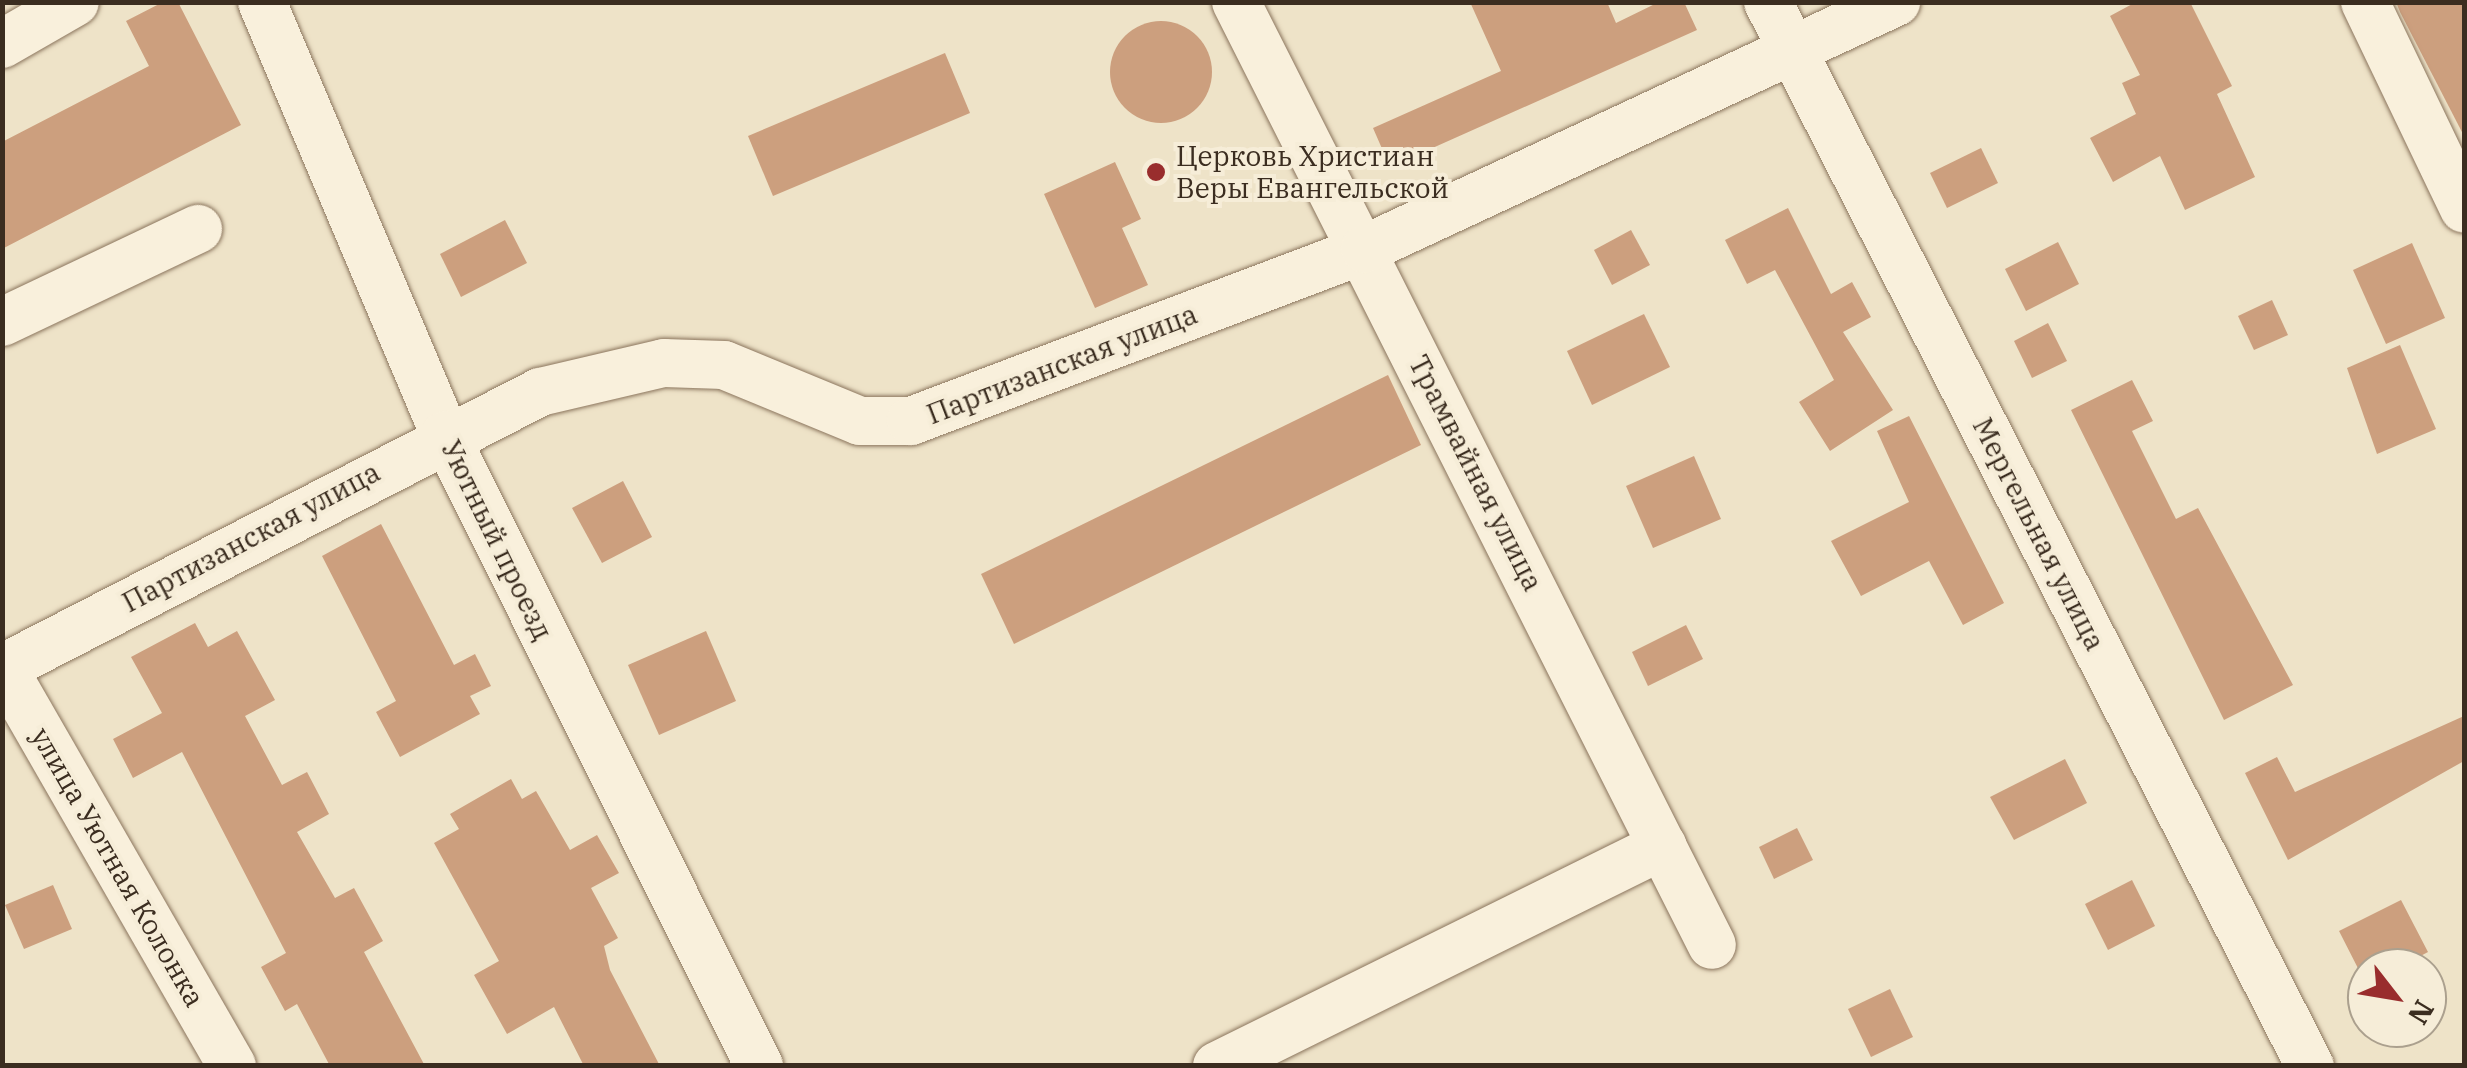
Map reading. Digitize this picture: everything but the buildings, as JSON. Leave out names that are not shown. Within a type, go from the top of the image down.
[{"type":"street","points":[[2,44],[76,2]]},
{"type":"street","name":"Уютный проезд","points":[[262,2],[445,435],[759,1066]]},
{"type":"street","name":"Трамвайная улица","points":[[1236,2],[1365,249],[1712,945]]},
{"type":"street","name":"Мергельная улица","points":[[1768,2],[2310,1066]]},
{"type":"street","name":"Партизанская улица","points":[[4,668],[445,435],[540,392],[664,363],[724,365],[860,421],[911,422],[1365,249],[1796,56],[1896,2]]},
{"type":"street","points":[[2365,2],[2464,208]]},
{"type":"street","points":[[2,322],[198,228]]},
{"type":"street","name":"улица Уютная Колонка","points":[[4,668],[232,1066]]},
{"type":"street","points":[[1217,1066],[1662,846]]},
{"type":"place","name":"Церковь Христиан Веры Евангельской","points":[[1156,172]]}]
